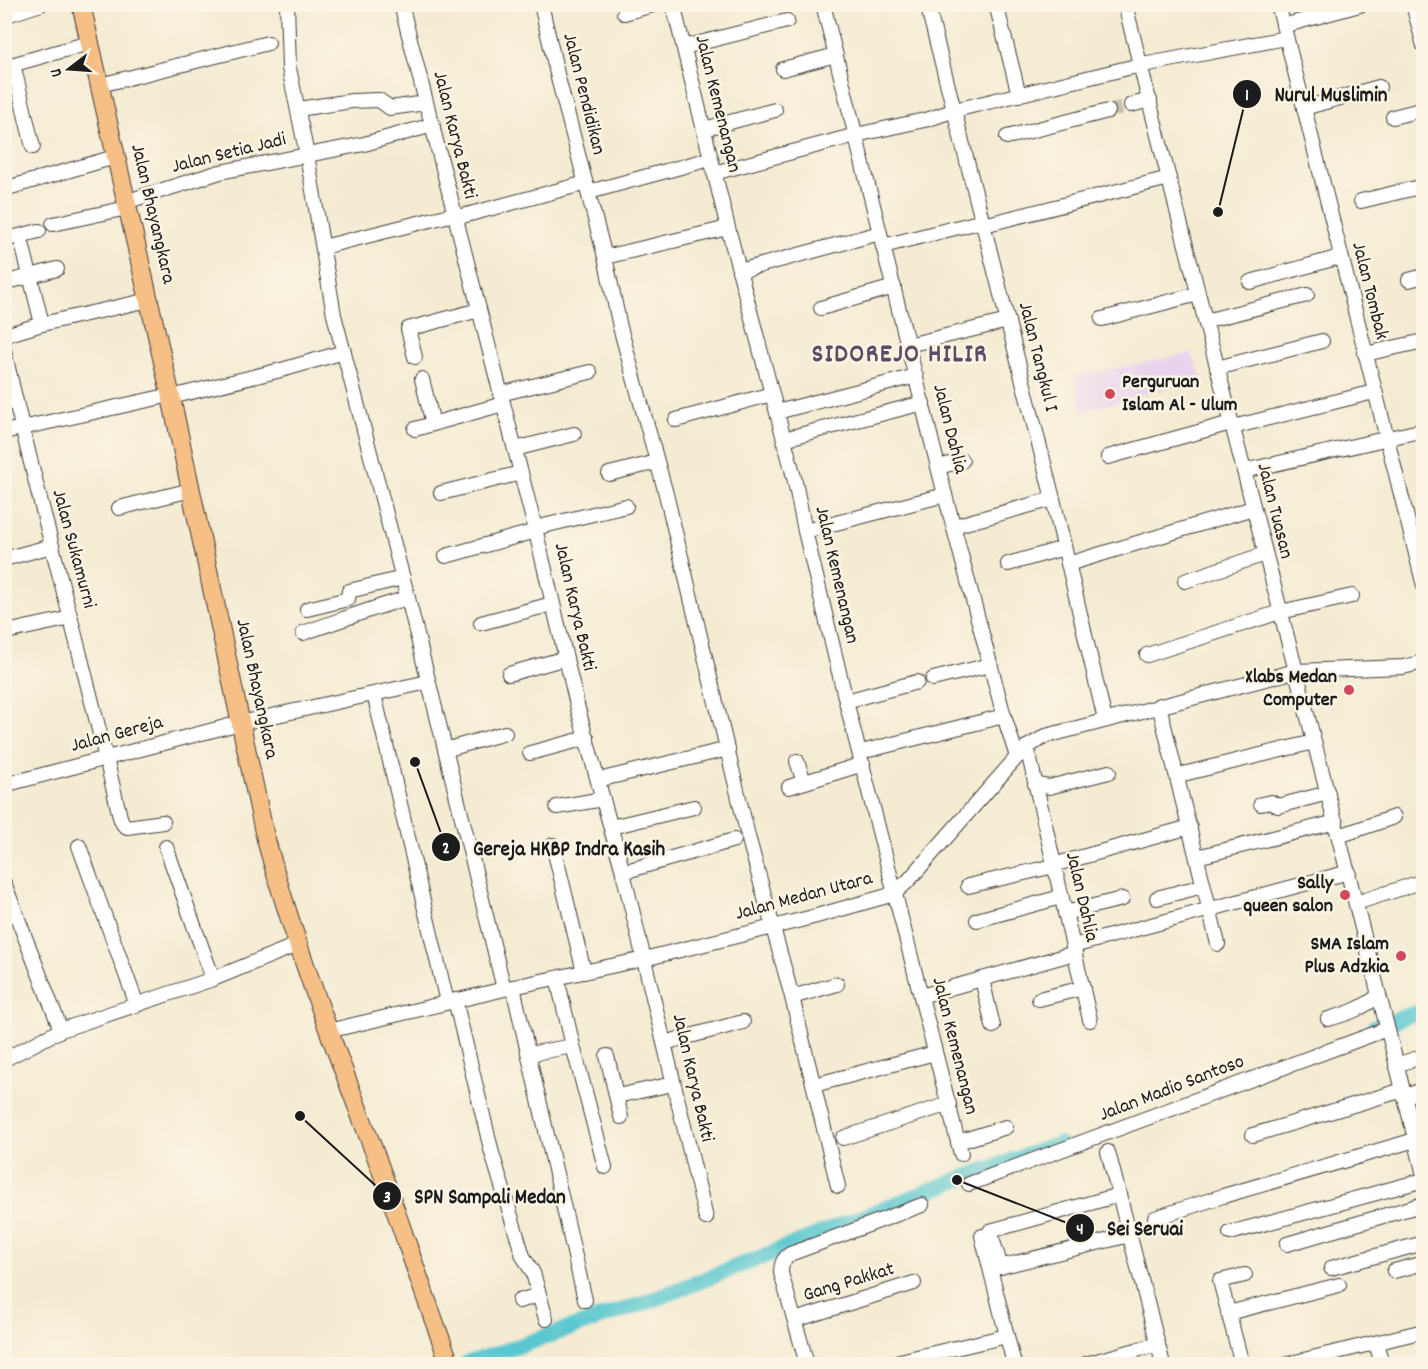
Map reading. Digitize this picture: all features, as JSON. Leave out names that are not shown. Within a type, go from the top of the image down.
[{"type":"main road","name":"Jalan Bhayangkara","points":[[81,4],[171,396],[264,832],[328,1031],[377,1160],[446,1356]]},
{"type":"street","points":[[4,16],[42,4]]},
{"type":"street","points":[[286,4],[289,68],[307,156],[334,315],[403,578],[445,750],[529,1054],[585,1300]]},
{"type":"street","name":"Jalan Karya Bakti","points":[[401,4],[536,530],[552,604],[623,872],[706,1218]]},
{"type":"street","name":"Jalan Pendidikan","points":[[541,4],[587,187]]},
{"type":"street","points":[[624,13],[657,4]]},
{"type":"street","name":"Jalan Kemenangan","points":[[673,4],[728,228],[784,439],[846,701],[960,1148],[1006,1127]]},
{"type":"street","name":"Jalan Dahlia","points":[[823,4],[945,495],[1004,716],[1035,784],[1090,1020]]},
{"type":"street","name":"Jalan Tangkul I","points":[[927,4],[1053,499],[1105,720]]},
{"type":"street","points":[[996,4],[1019,95]]},
{"type":"street","name":"Jalan Tuasan","points":[[1125,4],[1253,508],[1349,872],[1403,1093],[1417,1134],[1424,1177]]},
{"type":"street","name":"Jalan Tombak","points":[[1278,4],[1424,586]]},
{"type":"street","points":[[714,173],[856,135],[929,119],[955,110],[1285,32],[1363,4]]},
{"type":"street","points":[[1413,4],[1424,46]]},
{"type":"street","points":[[684,47],[787,21]]},
{"type":"street","points":[[33,147],[9,66],[89,43]]},
{"type":"street","points":[[100,85],[268,43]]},
{"type":"street","points":[[783,69],[836,55]]},
{"type":"street","points":[[1305,108],[1379,87]]},
{"type":"street","points":[[298,109],[352,101],[380,100],[390,108],[426,103]]},
{"type":"street","points":[[1131,105],[1150,100]]},
{"type":"street","points":[[1393,117],[1424,109]]},
{"type":"street","points":[[704,129],[775,110]]},
{"type":"street","points":[[1007,137],[1108,111]]},
{"type":"street","name":"Jalan Setia Jadi","points":[[53,224],[126,205],[220,172],[364,144],[433,125]]},
{"type":"street","points":[[4,189],[115,157]]},
{"type":"street","points":[[322,247],[711,159]]},
{"type":"street","points":[[739,271],[882,239],[983,223],[1169,178]]},
{"type":"street","points":[[1361,201],[1424,186]]},
{"type":"street","points":[[587,187],[620,327],[657,462],[748,836],[774,926],[838,1186]]},
{"type":"street","points":[[605,256],[728,228]]},
{"type":"street","points":[[10,238],[39,231]]},
{"type":"street","points":[[10,238],[21,239],[42,324]]},
{"type":"street","points":[[1250,282],[1340,257]]},
{"type":"street","points":[[4,283],[57,269]]},
{"type":"street","points":[[1409,280],[1424,276]]},
{"type":"street","points":[[821,308],[894,287]]},
{"type":"street","points":[[1102,319],[1198,294]]},
{"type":"street","points":[[1205,321],[1307,295]]},
{"type":"street","points":[[9,334],[42,324],[149,300]]},
{"type":"street","points":[[415,357],[408,329],[479,310]]},
{"type":"street","points":[[908,345],[1008,321]]},
{"type":"street","points":[[1218,368],[1322,341]]},
{"type":"street","points":[[1365,354],[1424,341]]},
{"type":"street","points":[[4,432],[22,426],[171,396],[285,369],[344,352]]},
{"type":"street","name":"Jalan Sukamurni","points":[[5,353],[123,824],[131,827],[163,822]]},
{"type":"street","points":[[415,429],[590,372]]},
{"type":"street","points":[[777,412],[916,376]]},
{"type":"street","points":[[422,380],[434,424]]},
{"type":"street","points":[[1108,458],[1232,425],[1374,392]]},
{"type":"street","points":[[676,420],[772,394]]},
{"type":"street","points":[[784,439],[923,403]]},
{"type":"street","points":[[1244,471],[1424,430]]},
{"type":"street","points":[[515,449],[574,434]]},
{"type":"street","points":[[938,467],[962,461]]},
{"type":"street","points":[[609,474],[657,462]]},
{"type":"street","points":[[441,493],[521,473]]},
{"type":"street","points":[[119,508],[190,489]]},
{"type":"street","points":[[805,531],[945,495]]},
{"type":"street","points":[[954,526],[1053,499]]},
{"type":"street","points":[[446,556],[626,506]]},
{"type":"street","points":[[1068,564],[1253,508]]},
{"type":"street","points":[[1409,525],[1424,522]]},
{"type":"street","points":[[4,559],[52,546]]},
{"type":"street","points":[[1008,564],[1065,548]]},
{"type":"street","points":[[1185,580],[1265,554]]},
{"type":"street","points":[[307,609],[348,599],[349,591],[403,578]]},
{"type":"street","points":[[1147,655],[1280,612],[1352,596]]},
{"type":"street","points":[[303,633],[355,616],[363,610],[408,598]]},
{"type":"street","points":[[481,624],[552,604]]},
{"type":"street","points":[[11,631],[71,618]]},
{"type":"street","points":[[509,674],[566,658]]},
{"type":"street","name":"Jalan Medan Utara","points":[[328,1031],[451,1001],[644,959],[854,906],[894,892],[908,881],[1022,752],[1046,736],[1296,671],[1403,667],[1424,662]]},
{"type":"street","points":[[933,679],[990,666]]},
{"type":"street","name":"Jalan Gereja","points":[[4,785],[240,723],[428,682]]},
{"type":"street","points":[[846,701],[917,682]]},
{"type":"street","points":[[374,694],[451,1001],[492,1153],[523,1256],[533,1273],[546,1319]]},
{"type":"street","points":[[1159,705],[1179,771],[1218,945]]},
{"type":"street","points":[[789,788],[862,758],[1004,716]]},
{"type":"street","points":[[445,750],[506,733]]},
{"type":"street","points":[[530,753],[587,738]]},
{"type":"street","points":[[1179,771],[1314,742]]},
{"type":"street","points":[[598,780],[728,749]]},
{"type":"street","points":[[1179,771],[1237,753]]},
{"type":"street","points":[[797,761],[804,782]]},
{"type":"street","points":[[1035,784],[1049,787],[1109,772]]},
{"type":"street","points":[[1262,804],[1270,802],[1277,806],[1328,793]]},
{"type":"street","points":[[557,807],[603,799]]},
{"type":"street","points":[[611,827],[693,807]]},
{"type":"street","points":[[1197,857],[1394,817]]},
{"type":"street","points":[[968,886],[1053,866],[1190,827]]},
{"type":"street","points":[[623,872],[734,840]]},
{"type":"street","points":[[553,844],[584,972]]},
{"type":"street","points":[[79,846],[137,1005]]},
{"type":"street","points":[[166,847],[213,979]]},
{"type":"street","points":[[921,996],[1209,910],[1349,872]]},
{"type":"street","points":[[1356,903],[1424,881]]},
{"type":"street","points":[[4,883],[61,1030]]},
{"type":"street","points":[[1157,898],[1203,886]]},
{"type":"street","points":[[977,920],[1061,897]]},
{"type":"street","points":[[1065,913],[1122,900]]},
{"type":"street","points":[[5,1056],[61,1030],[213,979],[299,945]]},
{"type":"street","points":[[557,978],[605,1167]]},
{"type":"street","points":[[982,979],[993,1026]]},
{"type":"street","points":[[792,997],[837,984]]},
{"type":"street","points":[[1039,999],[1083,988]]},
{"type":"street","points":[[1328,1019],[1349,1014],[1368,1004],[1380,1001]]},
{"type":"street","points":[[664,1043],[743,1022]]},
{"type":"street","name":"Jalan Madio Santoso","points":[[969,1184],[1387,1028]]},
{"type":"street","points":[[529,1054],[573,1046]]},
{"type":"street","points":[[814,1085],[935,1053]]},
{"type":"street","points":[[607,1056],[621,1117]]},
{"type":"street","points":[[1396,1065],[1424,1056]]},
{"type":"street","points":[[617,1096],[673,1084]]},
{"type":"street","points":[[1253,1136],[1424,1089]]},
{"type":"street","points":[[844,1133],[948,1100]]},
{"type":"street","points":[[1155,1218],[1417,1134]]},
{"type":"street","points":[[1108,1152],[1163,1365]]},
{"type":"street","points":[[1230,1233],[1424,1177]]},
{"type":"street","points":[[1014,1365],[1006,1336],[990,1231],[1119,1195]]},
{"type":"street","points":[[1287,1244],[1424,1204]]},
{"type":"street","points":[[807,1365],[781,1273],[784,1258],[922,1205]]},
{"type":"street","points":[[981,1233],[996,1268]]},
{"type":"street","points":[[996,1268],[1130,1235]]},
{"type":"street","points":[[1330,1268],[1424,1243]]},
{"type":"street","points":[[1394,1271],[1424,1263]]},
{"type":"street","points":[[1242,1365],[1220,1281],[1245,1275]]},
{"type":"street","name":"Gang Pakkat","points":[[795,1320],[914,1282]]},
{"type":"street","points":[[1228,1313],[1339,1285]]},
{"type":"street","points":[[519,1301],[539,1295]]},
{"type":"street","points":[[1287,1365],[1424,1331]]},
{"type":"street","points":[[887,1365],[1006,1336]]},
{"type":"street","points":[[1376,1343],[1382,1365]]},
{"type":"street","points":[[1086,1365],[1158,1344]]},
{"type":"shaded area","name":"Perguruan Islam Al - Ulum","points":[[1191,353],[1202,377],[1082,412],[1074,377]]},
{"type":"waterway","points":[[1374,1028],[1424,1010]]},
{"type":"waterway","points":[[466,1364],[647,1302],[957,1180],[1059,1144]]},
{"type":"tunnel","points":[[1108,111],[1131,105]]},
{"type":"place","name":"Nurul Muslimin","points":[[1218,212]]},
{"type":"place","name":"Perguruan Islam Al - Ulum","points":[[1110,394]]},
{"type":"place","name":"Xlabs Medan Computer","points":[[1349,690]]},
{"type":"place","name":"Gereja HKBP Indra Kasih","points":[[415,762]]},
{"type":"place","name":"Sally queen salon","points":[[1345,895]]},
{"type":"place","name":"SMA Islam Plus Adzkia","points":[[1401,956]]},
{"type":"place","name":"SPN Sampali Medan","points":[[300,1116]]},
{"type":"place","name":"Sei Seruai","points":[[957,1180]]},
{"type":"district","name":"SIDOREJO HILIR","points":[[900,355]]}]
